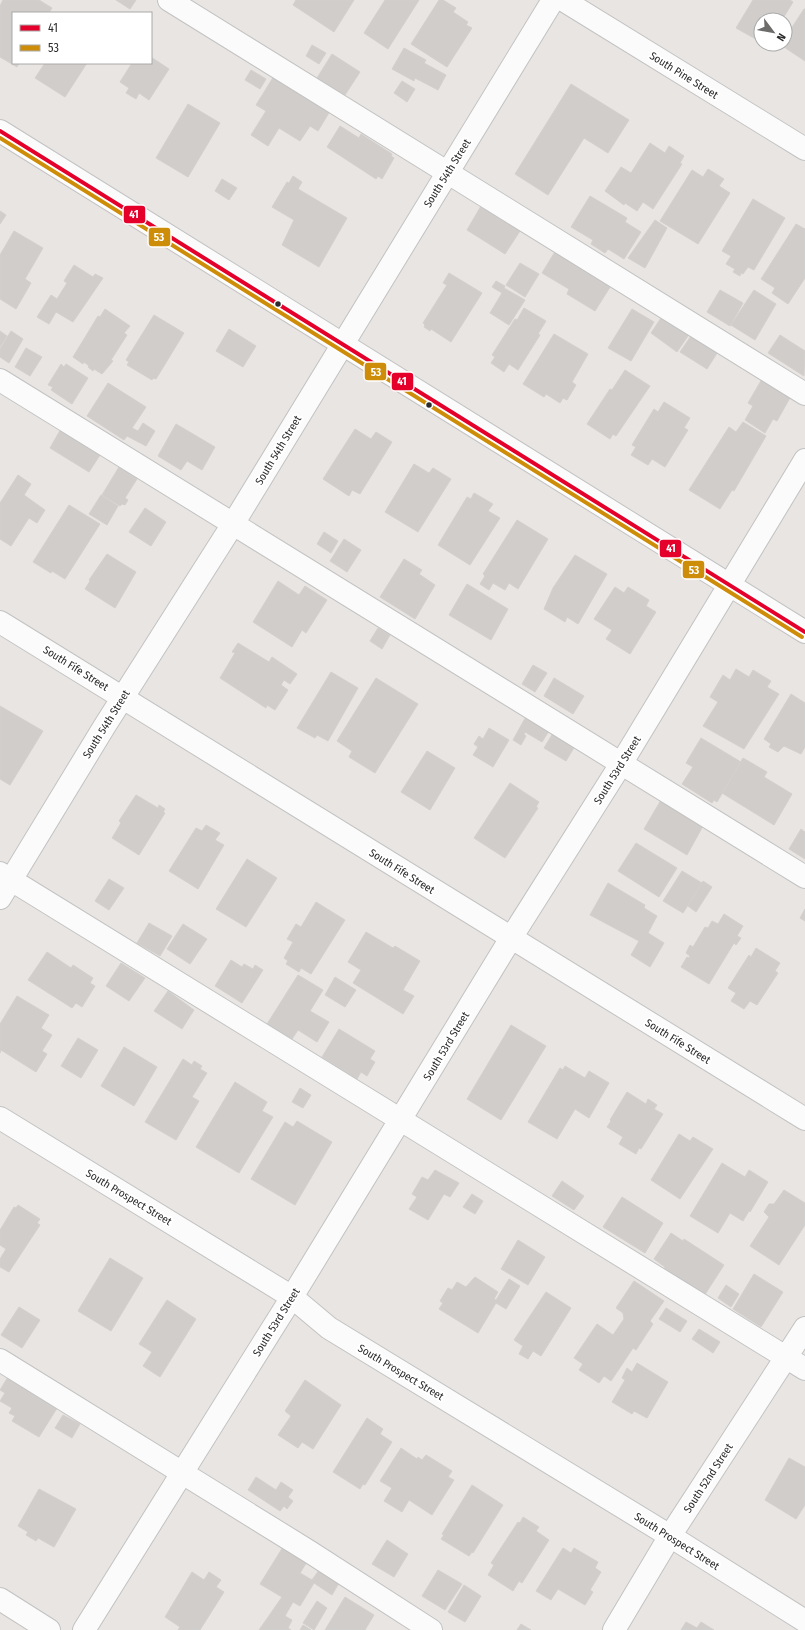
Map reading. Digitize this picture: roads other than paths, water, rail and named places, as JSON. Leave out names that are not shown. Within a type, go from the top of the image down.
[{"type":"street","points":[[169,0],[805,394]]},
{"type":"street","name":"South 54th Street","points":[[4,884],[233,524],[553,0]]},
{"type":"street","name":"South Pine Street","points":[[564,0],[805,149]]},
{"type":"street","points":[[0,132],[805,632]]},
{"type":"street","points":[[0,380],[805,877]]},
{"type":"street","name":"South 53rd Street","points":[[84,1630],[292,1297],[511,938],[621,764],[805,460]]},
{"type":"street","name":"South Fife Street","points":[[0,622],[805,1120]]},
{"type":"street","points":[[4,884],[400,1121],[805,1369]]},
{"type":"street","name":"South Prospect Street","points":[[0,1118],[292,1297],[328,1328],[670,1536],[805,1621]]},
{"type":"street","name":"South 52nd Street","points":[[614,1630],[670,1536],[805,1328]]},
{"type":"street","points":[[0,1360],[182,1472],[432,1630]]},
{"type":"street","points":[[0,1599],[49,1630]]}]
